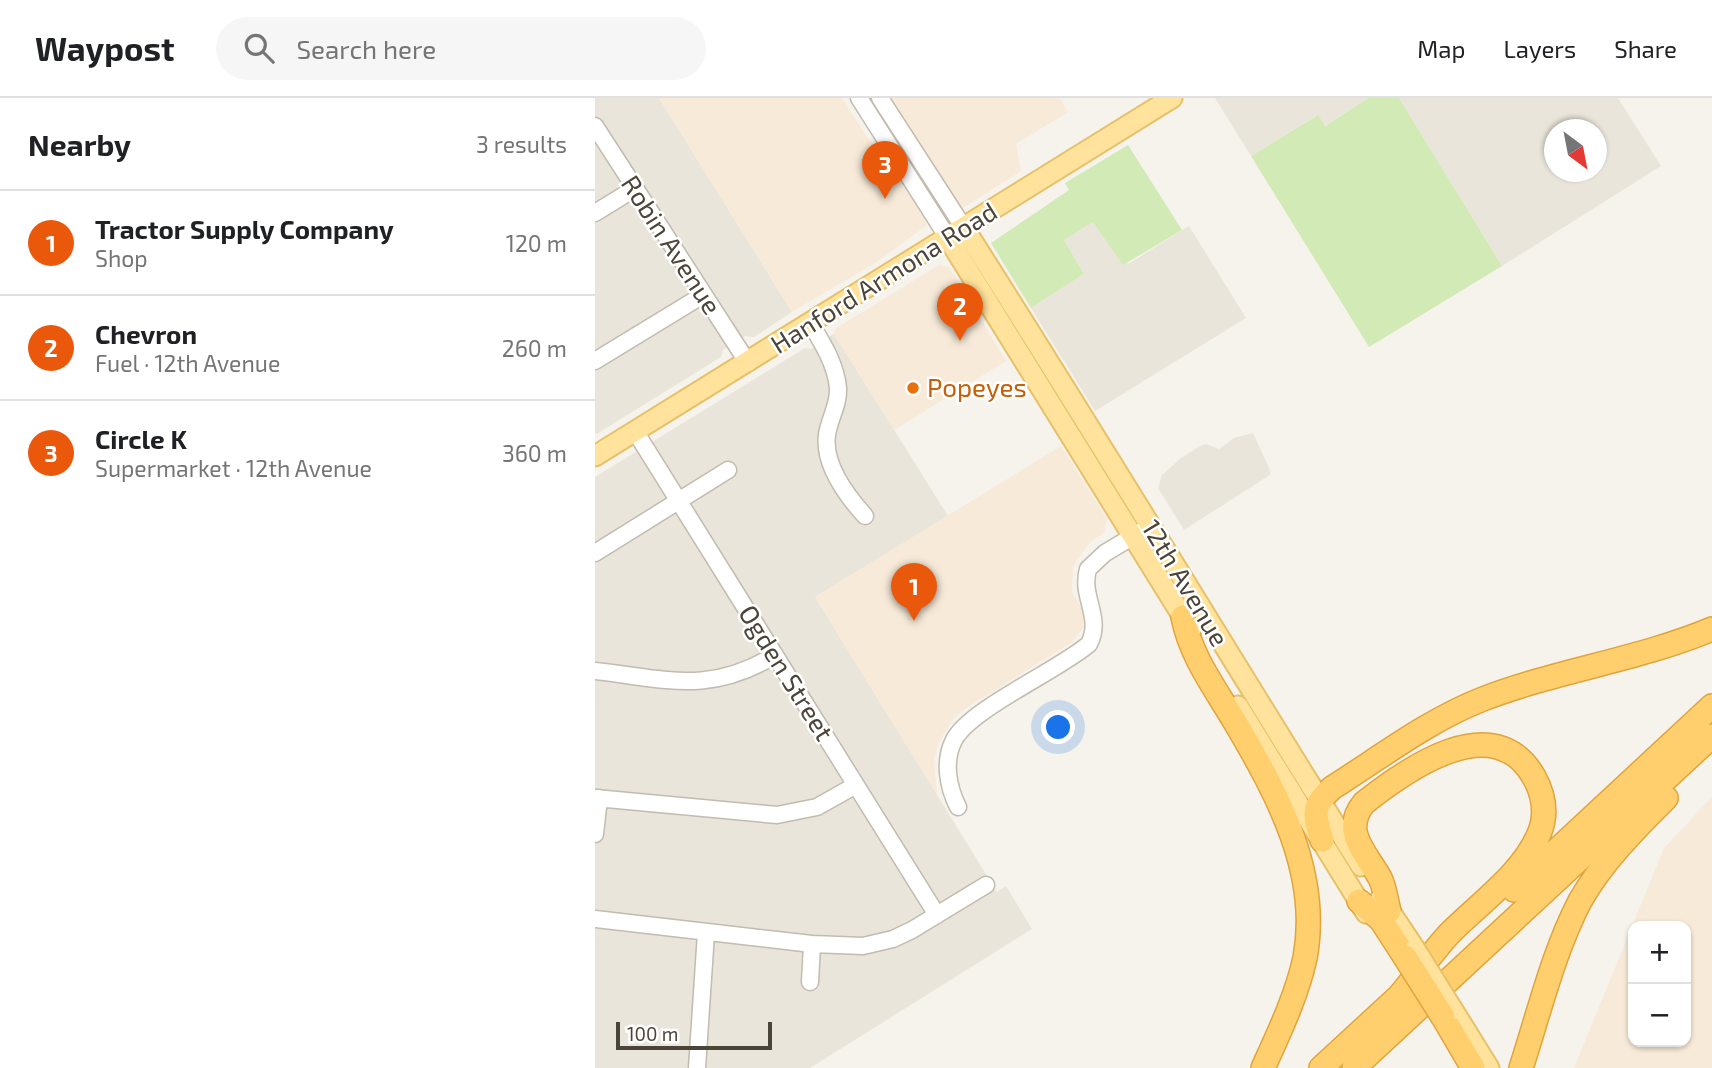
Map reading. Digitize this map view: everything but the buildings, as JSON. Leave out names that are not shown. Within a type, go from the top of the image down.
[{"type":"highway","points":[[1183,617],[1189,644],[1258,763],[1301,856],[1306,877],[1309,917],[1304,959],[1263,1068]]},
{"type":"highway","points":[[1322,840],[1315,808],[1319,800],[1332,788],[1442,719],[1483,699],[1651,652],[1712,629]]},
{"type":"highway","points":[[1321,1068],[1712,706]]},
{"type":"highway","points":[[1354,1068],[1712,736]]},
{"type":"highway","points":[[1389,911],[1382,881],[1356,839],[1353,828],[1357,811],[1375,794],[1456,747],[1491,745],[1519,760],[1532,775],[1543,801],[1543,823],[1535,843],[1508,876],[1448,935],[1400,995]]},
{"type":"highway","points":[[1521,1068],[1559,948],[1582,899],[1624,841],[1712,751]]},
{"type":"highway","points":[[1359,901],[1381,920],[1444,1017],[1473,1068]]},
{"type":"main road","name":"Hanford Armona Road","points":[[595,456],[1172,98]]},
{"type":"main road","name":"12th Avenue","points":[[956,233],[1080,409],[1389,911],[1406,957]]},
{"type":"main road","name":"12th Avenue","points":[[956,233],[1132,536],[1359,901]]},
{"type":"main road","points":[[1444,1017],[1463,1068]]},
{"type":"main road","points":[[1444,1017],[1489,1068]]},
{"type":"street","name":"12th Avenue","points":[[859,98],[956,233]]},
{"type":"street","name":"12th Avenue","points":[[880,98],[956,233]]},
{"type":"street","name":"Robin Avenue","points":[[595,126],[748,363]]},
{"type":"street","points":[[595,213],[634,189]]},
{"type":"street","points":[[595,361],[703,295]]},
{"type":"street","points":[[811,324],[829,355],[838,386],[838,399],[827,434],[829,456],[853,503],[865,516]]},
{"type":"street","name":"Ogden Street","points":[[635,431],[937,915]]},
{"type":"street","points":[[595,553],[728,470]]},
{"type":"street","points":[[958,807],[948,768],[954,739],[977,716],[1089,644],[1095,632],[1096,618],[1086,594],[1088,569],[1105,553],[1150,526]]},
{"type":"street","points":[[595,671],[710,681],[750,670],[775,654]]},
{"type":"street","points":[[595,834],[597,798],[777,815],[817,807],[856,785]]},
{"type":"street","points":[[595,919],[812,944],[874,944],[893,939],[986,885]]},
{"type":"street","points":[[697,1068],[706,933]]},
{"type":"street","points":[[810,982],[812,944]]},
{"type":"shaded area","points":[[595,98],[659,98],[792,312],[754,337],[745,336],[723,350],[721,357],[595,435]]},
{"type":"shaded area","points":[[659,98],[842,98],[886,166],[891,164],[927,222],[926,226],[875,263],[792,312]]},
{"type":"shaded area","points":[[889,98],[1060,98],[1068,112],[1016,144],[1021,171],[960,210]]},
{"type":"shaded area","points":[[1215,98],[1368,98],[1324,126],[1317,115],[1251,156]]},
{"type":"shaded area","points":[[1399,98],[1618,98],[1661,166],[1502,266]]},
{"type":"shaded area","points":[[1093,222],[1128,264],[1189,226],[1246,318],[1095,411],[1031,308],[1084,274],[1064,240]]},
{"type":"shaded area","points":[[939,265],[949,267],[1006,361],[894,430],[834,334],[835,329]]},
{"type":"shaded area","points":[[834,334],[948,516],[815,597],[997,892],[1006,886],[1032,929],[810,1068],[595,1068],[595,477],[805,348],[811,349]]},
{"type":"shaded area","points":[[1253,433],[1270,475],[1184,530],[1158,488],[1162,475],[1200,446],[1206,444],[1219,449],[1234,438]]},
{"type":"shaded area","points":[[1061,446],[1107,519],[1104,533],[1090,542],[1073,566],[1072,592],[1083,612],[1084,627],[1071,643],[963,710],[951,722],[938,744],[934,758],[937,795],[815,597]]},
{"type":"shaded area","points":[[1712,797],[1712,1068],[1574,1068],[1628,936],[1628,1047],[1691,1047],[1691,921],[1634,921],[1664,848]]},
{"type":"green space","points":[[1368,98],[1399,98],[1502,266],[1369,347],[1251,156],[1318,115],[1325,126]]},
{"type":"green space","points":[[1128,145],[1182,230],[1123,265],[1093,222],[1064,240],[1084,274],[1031,308],[991,243],[1069,190],[1065,183]]},
{"type":"place","name":"Circle K","points":[[885,199]]},
{"type":"place","name":"Chevron","points":[[960,341]]},
{"type":"place","name":"Popeyes","points":[[913,388]]},
{"type":"place","name":"Tractor Supply Company","points":[[914,621]]}]
